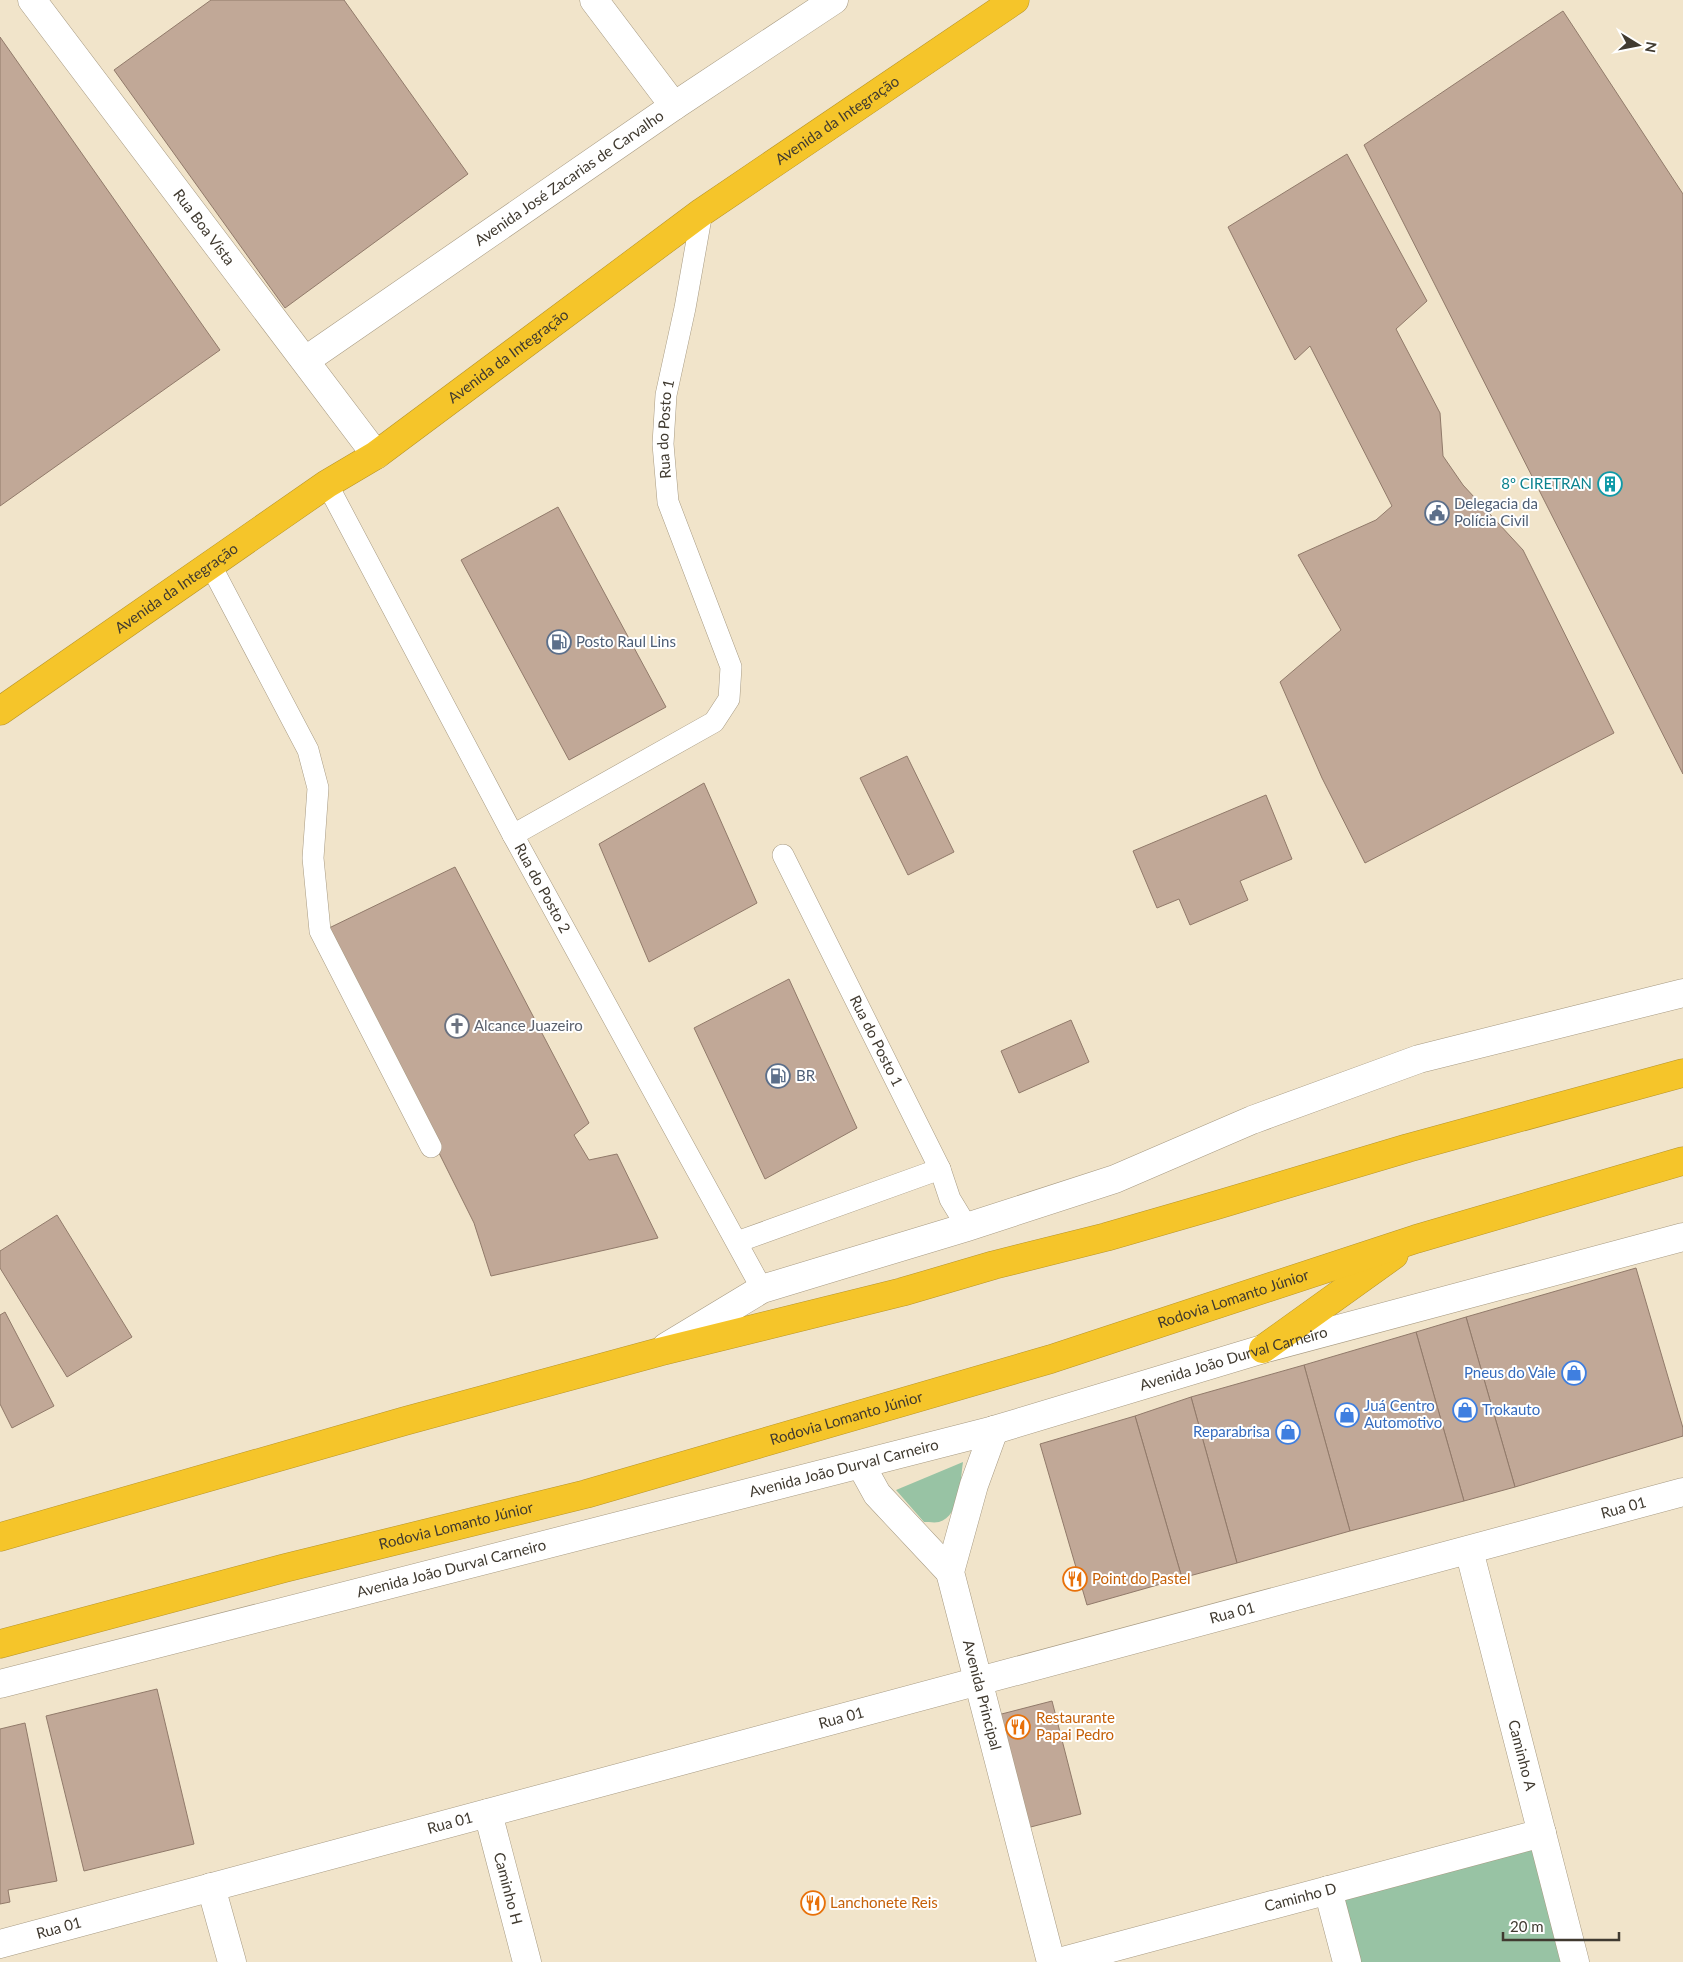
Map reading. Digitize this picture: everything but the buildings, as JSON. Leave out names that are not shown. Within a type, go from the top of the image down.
[{"type":"highway","name":"Avenida da Integração","points":[[0,710],[327,484],[376,455],[702,212],[1015,0]]},
{"type":"highway","points":[[0,1537],[405,1421],[659,1352],[902,1292],[994,1265],[1106,1237],[1408,1148],[1683,1073]]},
{"type":"highway","name":"Rodovia Lomanto Júnior","points":[[0,1644],[285,1568],[586,1494],[1052,1359],[1416,1239],[1683,1161]]},
{"type":"highway","points":[[1263,1349],[1416,1239]]},
{"type":"street","name":"Rua Boa Vista","points":[[32,0],[376,455]]},
{"type":"street","points":[[594,0],[674,106]]},
{"type":"street","name":"Avenida José Zacarias de Carvalho","points":[[306,360],[674,106],[834,0]]},
{"type":"street","points":[[659,1352],[762,1289],[967,1227],[1114,1179],[1252,1120],[1420,1059],[1683,993]]},
{"type":"street","name":"Avenida João Durval Carneiro","points":[[0,1684],[994,1430],[1263,1349],[1683,1237]]},
{"type":"street","points":[[950,1572],[974,1485],[994,1430]]},
{"type":"street","points":[[861,1465],[877,1494],[950,1572]]},
{"type":"street","name":"Rua 01","points":[[0,1944],[1683,1492]]},
{"type":"street","name":"Caminho A","points":[[1469,1550],[1575,1962]]},
{"type":"street","name":"Avenida Principal","points":[[950,1572],[1051,1962]]},
{"type":"street","name":"Caminho H","points":[[488,1813],[527,1962]]},
{"type":"street","name":"Caminho D","points":[[1059,1962],[1542,1833]]},
{"type":"street","points":[[211,1887],[232,1962]]},
{"type":"street","points":[[1328,1890],[1346,1962]]},
{"type":"lane","name":"Rua do Posto 1","points":[[513,835],[714,722],[729,700],[731,667],[668,502],[664,444],[666,395],[685,308],[702,212]]},
{"type":"lane","name":"Rua do Posto 2","points":[[327,484],[513,835],[762,1289]]},
{"type":"lane","points":[[210,564],[308,750],[318,788],[313,858],[320,931],[431,1146]]},
{"type":"lane","name":"Rua do Posto 1","points":[[784,855],[940,1170],[950,1199],[967,1227]]},
{"type":"lane","points":[[737,1242],[940,1170]]},
{"type":"green space","points":[[963,1462],[960,1487],[955,1505],[952,1512],[939,1522],[924,1522],[896,1490]]},
{"type":"green space","points":[[1534,1849],[1563,1962],[1351,1962],[1336,1901]]},
{"type":"place","name":"8º CIRETRAN","points":[[1610,484]]},
{"type":"place","name":"Delegacia da Polícia Civil","points":[[1437,513]]},
{"type":"place","name":"Posto Raul Lins","points":[[559,642]]},
{"type":"place","name":"Alcance Juazeiro","points":[[457,1026]]},
{"type":"place","name":"BR","points":[[778,1076]]},
{"type":"place","name":"Pneus do Vale","points":[[1574,1373]]},
{"type":"place","name":"Trokauto","points":[[1465,1410]]},
{"type":"place","name":"Juá Centro Automotivo","points":[[1347,1415]]},
{"type":"place","name":"Reparabrisa","points":[[1288,1432]]},
{"type":"place","name":"Point do Pastel","points":[[1075,1579]]},
{"type":"place","name":"Restaurante Papai Pedro","points":[[1018,1727]]},
{"type":"place","name":"Lanchonete Reis","points":[[813,1903]]}]
